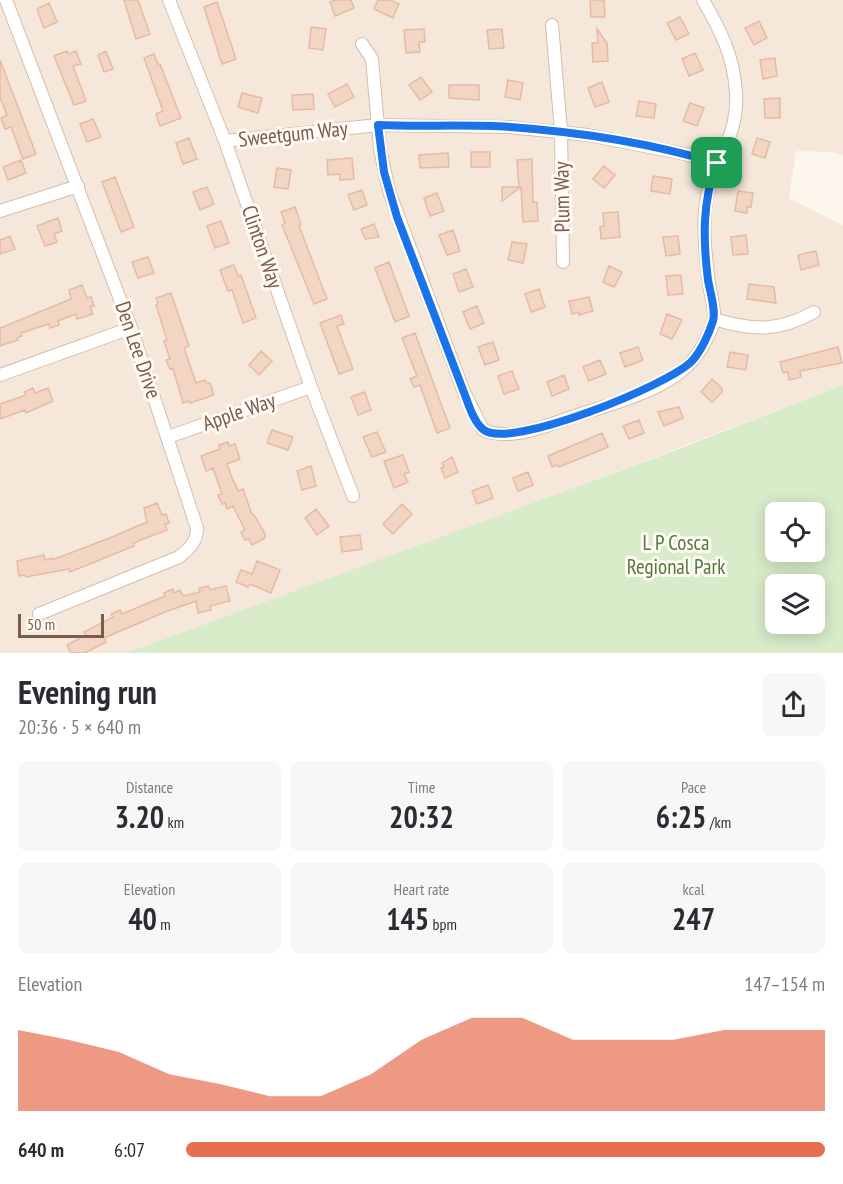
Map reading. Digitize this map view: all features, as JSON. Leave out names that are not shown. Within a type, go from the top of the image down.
[{"type":"street","name":"Den Lee Drive","points":[[6,0],[131,328],[197,528],[196,538],[187,551],[170,562],[39,614]]},
{"type":"street","name":"Clinton Way","points":[[169,0],[225,141],[311,387],[353,496]]},
{"type":"street","points":[[362,44],[372,58],[384,172],[463,390],[474,417],[483,430],[513,434],[564,420],[629,397],[666,380],[692,361],[700,350],[714,319],[704,223],[707,195],[717,163],[731,138],[736,86],[727,43],[703,0]]},
{"type":"street","name":"Plum Way","points":[[552,25],[561,131],[563,262]]},
{"type":"street","name":"Sweetgum Way","points":[[225,141],[378,125],[417,127],[460,125],[561,131],[656,147],[717,163]]},
{"type":"street","points":[[0,211],[78,186]]},
{"type":"street","points":[[714,319],[740,326],[783,327],[814,312]]},
{"type":"street","points":[[0,375],[131,328]]},
{"type":"street","name":"Apple Way","points":[[168,437],[311,387]]},
{"type":"shaded area","points":[[0,0],[843,0],[843,155],[832,152],[796,151],[789,198],[843,225],[843,385],[380,562],[129,653],[0,653]]},
{"type":"green space","name":"L P Cosca Regional Park","points":[[843,385],[843,653],[127,653],[676,450]]},
{"type":"building","points":[[124,0],[138,0],[150,34],[136,39]]},
{"type":"building","points":[[351,0],[354,8],[335,16],[330,2]]},
{"type":"building","points":[[378,0],[390,0],[399,4],[393,18],[374,9]]},
{"type":"building","points":[[590,0],[604,0],[605,17],[591,17]]},
{"type":"building","points":[[217,2],[236,59],[222,64],[204,7]]},
{"type":"building","points":[[49,3],[57,22],[44,28],[37,9]]},
{"type":"building","points":[[680,17],[689,34],[676,40],[667,23]]},
{"type":"building","points":[[759,21],[767,38],[754,45],[745,28]]},
{"type":"building","points":[[311,27],[326,29],[323,50],[309,48]]},
{"type":"building","points":[[424,29],[425,42],[419,42],[420,52],[406,53],[404,30]]},
{"type":"building","points":[[502,29],[504,48],[489,49],[487,30]]},
{"type":"building","points":[[597,29],[607,43],[608,61],[593,62],[592,43],[598,43]]},
{"type":"building","points":[[67,51],[68,54],[76,51],[81,64],[73,66],[86,101],[74,105],[54,56]]},
{"type":"building","points":[[106,51],[113,69],[104,72],[98,55]]},
{"type":"building","points":[[695,53],[703,70],[689,76],[682,59]]},
{"type":"building","points":[[154,54],[181,118],[160,126],[156,114],[163,111],[144,58]]},
{"type":"building","points":[[775,58],[777,76],[763,79],[760,60]]},
{"type":"building","points":[[0,60],[36,154],[23,159],[11,127],[5,129],[1,118],[7,115],[0,97]]},
{"type":"building","points":[[421,77],[432,92],[420,100],[409,85]]},
{"type":"building","points":[[508,80],[523,83],[520,100],[505,97]]},
{"type":"building","points":[[602,82],[609,102],[595,107],[588,88]]},
{"type":"building","points":[[347,84],[354,97],[335,107],[328,94]]},
{"type":"building","points":[[449,85],[479,85],[479,100],[449,98]]},
{"type":"building","points":[[242,93],[262,98],[258,113],[238,107]]},
{"type":"building","points":[[313,94],[314,109],[293,110],[292,95]]},
{"type":"building","points":[[780,98],[780,118],[765,118],[764,99]]},
{"type":"building","points":[[639,101],[656,104],[654,118],[636,116]]},
{"type":"building","points":[[690,103],[704,108],[697,126],[683,121]]},
{"type":"building","points":[[93,119],[101,137],[87,142],[80,124]]},
{"type":"building","points":[[189,138],[197,159],[183,164],[176,143]]},
{"type":"building","points":[[757,138],[770,142],[765,158],[752,154]]},
{"type":"building","points":[[471,152],[490,152],[490,167],[471,167]]},
{"type":"building","points":[[448,153],[449,167],[420,168],[419,155]]},
{"type":"building","points":[[352,158],[354,179],[340,180],[340,174],[328,175],[327,160]]},
{"type":"building","points":[[532,159],[533,202],[537,202],[538,221],[523,222],[521,187],[502,201],[502,187],[519,187],[517,160]]},
{"type":"building","points":[[21,160],[26,173],[8,180],[3,167]]},
{"type":"building","points":[[604,166],[615,175],[604,188],[593,179]]},
{"type":"building","points":[[277,168],[291,170],[288,189],[274,187]]},
{"type":"building","points":[[653,176],[672,179],[670,194],[651,191]]},
{"type":"building","points":[[115,177],[134,227],[121,232],[102,182]]},
{"type":"building","points":[[207,187],[214,204],[200,210],[193,192]]},
{"type":"building","points":[[362,190],[367,205],[354,210],[348,195]]},
{"type":"building","points":[[738,191],[753,193],[751,207],[747,207],[747,213],[735,211]]},
{"type":"building","points":[[437,193],[444,211],[430,216],[424,198]]},
{"type":"building","points":[[295,207],[301,224],[299,226],[327,299],[314,304],[282,225],[285,223],[281,212]]},
{"type":"building","points":[[618,212],[620,237],[601,239],[600,227],[604,226],[603,213]]},
{"type":"building","points":[[58,218],[62,231],[54,234],[57,242],[45,246],[37,226]]},
{"type":"building","points":[[221,221],[229,243],[215,248],[207,226]]},
{"type":"building","points":[[374,224],[379,237],[365,239],[361,229]]},
{"type":"building","points":[[453,230],[460,251],[447,255],[439,235]]},
{"type":"building","points":[[746,235],[748,254],[733,255],[731,237]]},
{"type":"building","points":[[10,236],[15,249],[0,254],[0,240]]},
{"type":"building","points":[[678,236],[680,254],[666,256],[663,237]]},
{"type":"building","points":[[512,242],[527,244],[523,263],[508,260]]},
{"type":"building","points":[[816,251],[819,265],[801,270],[798,255]]},
{"type":"building","points":[[148,257],[154,273],[138,278],[132,262]]},
{"type":"building","points":[[389,262],[409,316],[395,322],[375,268]]},
{"type":"building","points":[[234,265],[238,276],[241,275],[256,318],[243,323],[232,290],[228,291],[220,270]]},
{"type":"building","points":[[609,266],[622,272],[614,287],[603,282]]},
{"type":"building","points":[[466,269],[473,287],[459,292],[453,274]]},
{"type":"building","points":[[681,275],[683,294],[668,295],[666,276]]},
{"type":"building","points":[[749,284],[774,287],[776,303],[747,299]]},
{"type":"building","points":[[82,285],[87,298],[91,297],[94,306],[90,307],[93,314],[77,319],[76,314],[58,321],[59,325],[50,328],[49,324],[21,333],[22,336],[17,338],[18,340],[0,346],[0,328],[71,299],[69,290]]},
{"type":"building","points":[[539,289],[545,307],[531,312],[525,294]]},
{"type":"building","points":[[171,293],[189,346],[184,348],[196,383],[205,380],[207,384],[210,383],[214,395],[190,403],[189,401],[183,403],[173,368],[170,369],[166,360],[170,359],[164,341],[167,340],[156,305],[158,304],[156,298]]},
{"type":"building","points":[[589,297],[593,311],[579,315],[579,312],[572,314],[569,301]]},
{"type":"building","points":[[477,306],[484,323],[470,329],[463,312]]},
{"type":"building","points":[[667,314],[682,320],[672,339],[660,334]]},
{"type":"building","points":[[341,315],[344,324],[337,326],[353,369],[339,374],[320,323]]},
{"type":"building","points":[[415,333],[450,428],[437,433],[420,385],[414,387],[410,379],[417,376],[402,338]]},
{"type":"building","points":[[493,342],[499,360],[485,365],[478,347]]},
{"type":"building","points":[[638,347],[643,360],[625,367],[620,353]]},
{"type":"building","points":[[838,347],[842,363],[800,371],[801,377],[789,380],[788,372],[783,373],[780,362]]},
{"type":"building","points":[[261,351],[272,361],[259,375],[249,365]]},
{"type":"building","points":[[730,352],[748,355],[746,370],[727,367]]},
{"type":"building","points":[[600,360],[606,374],[589,381],[583,367]]},
{"type":"building","points":[[512,371],[519,389],[504,394],[498,376]]},
{"type":"building","points":[[564,375],[569,389],[552,396],[547,382]]},
{"type":"building","points":[[712,379],[722,388],[722,392],[712,402],[701,392]]},
{"type":"building","points":[[33,388],[35,393],[48,388],[53,401],[26,413],[25,410],[0,419],[0,404],[26,395],[24,392]]},
{"type":"building","points":[[365,392],[371,410],[358,415],[351,397]]},
{"type":"building","points":[[679,407],[683,418],[664,426],[658,412]]},
{"type":"building","points":[[639,420],[644,433],[629,439],[623,426]]},
{"type":"building","points":[[272,430],[293,437],[288,450],[267,443]]},
{"type":"building","points":[[377,432],[386,452],[372,457],[363,437]]},
{"type":"building","points":[[602,433],[608,447],[559,467],[558,465],[552,467],[548,456]]},
{"type":"building","points":[[228,442],[229,446],[235,444],[240,459],[227,464],[234,483],[238,491],[243,489],[251,512],[265,534],[265,538],[252,545],[249,539],[245,540],[241,532],[245,530],[233,506],[227,509],[225,503],[222,504],[218,495],[222,494],[213,468],[206,471],[201,456],[220,449],[219,445]]},
{"type":"building","points":[[403,455],[409,472],[404,474],[408,482],[394,488],[384,461]]},
{"type":"building","points":[[452,457],[458,472],[445,478],[441,468],[444,467],[442,463]]},
{"type":"building","points":[[311,466],[316,486],[302,490],[297,471]]},
{"type":"building","points":[[528,472],[533,485],[518,491],[513,478]]},
{"type":"building","points":[[488,485],[493,498],[477,504],[472,491]]},
{"type":"building","points":[[157,503],[162,515],[166,514],[169,523],[165,524],[167,530],[70,572],[69,569],[26,577],[25,575],[19,576],[17,561],[44,555],[45,560],[52,558],[52,560],[107,539],[147,522],[144,508]]},
{"type":"building","points":[[402,504],[412,514],[393,534],[383,524]]},
{"type":"building","points":[[316,509],[329,526],[317,535],[305,518]]},
{"type":"building","points":[[360,535],[362,549],[342,552],[340,537]]},
{"type":"building","points":[[257,561],[280,570],[271,593],[250,584],[248,587],[236,582],[241,570],[252,574]]},
{"type":"building","points":[[208,586],[210,590],[226,586],[230,601],[210,606],[211,610],[198,613],[196,601],[165,612],[104,638],[106,642],[85,653],[71,653],[67,645],[86,635],[84,632],[113,617],[111,614],[120,610],[122,614],[165,596],[164,593],[173,589],[174,593],[180,590],[183,596],[200,592],[199,588]]},
{"type":"route","points":[[378,125],[417,127],[460,125],[561,131],[646,145],[717,163],[707,195],[704,223],[708,279],[714,319],[700,350],[692,361],[666,380],[647,390],[573,417],[513,434],[491,433],[483,430],[474,417],[463,390],[397,217],[384,172],[378,125]]}]
